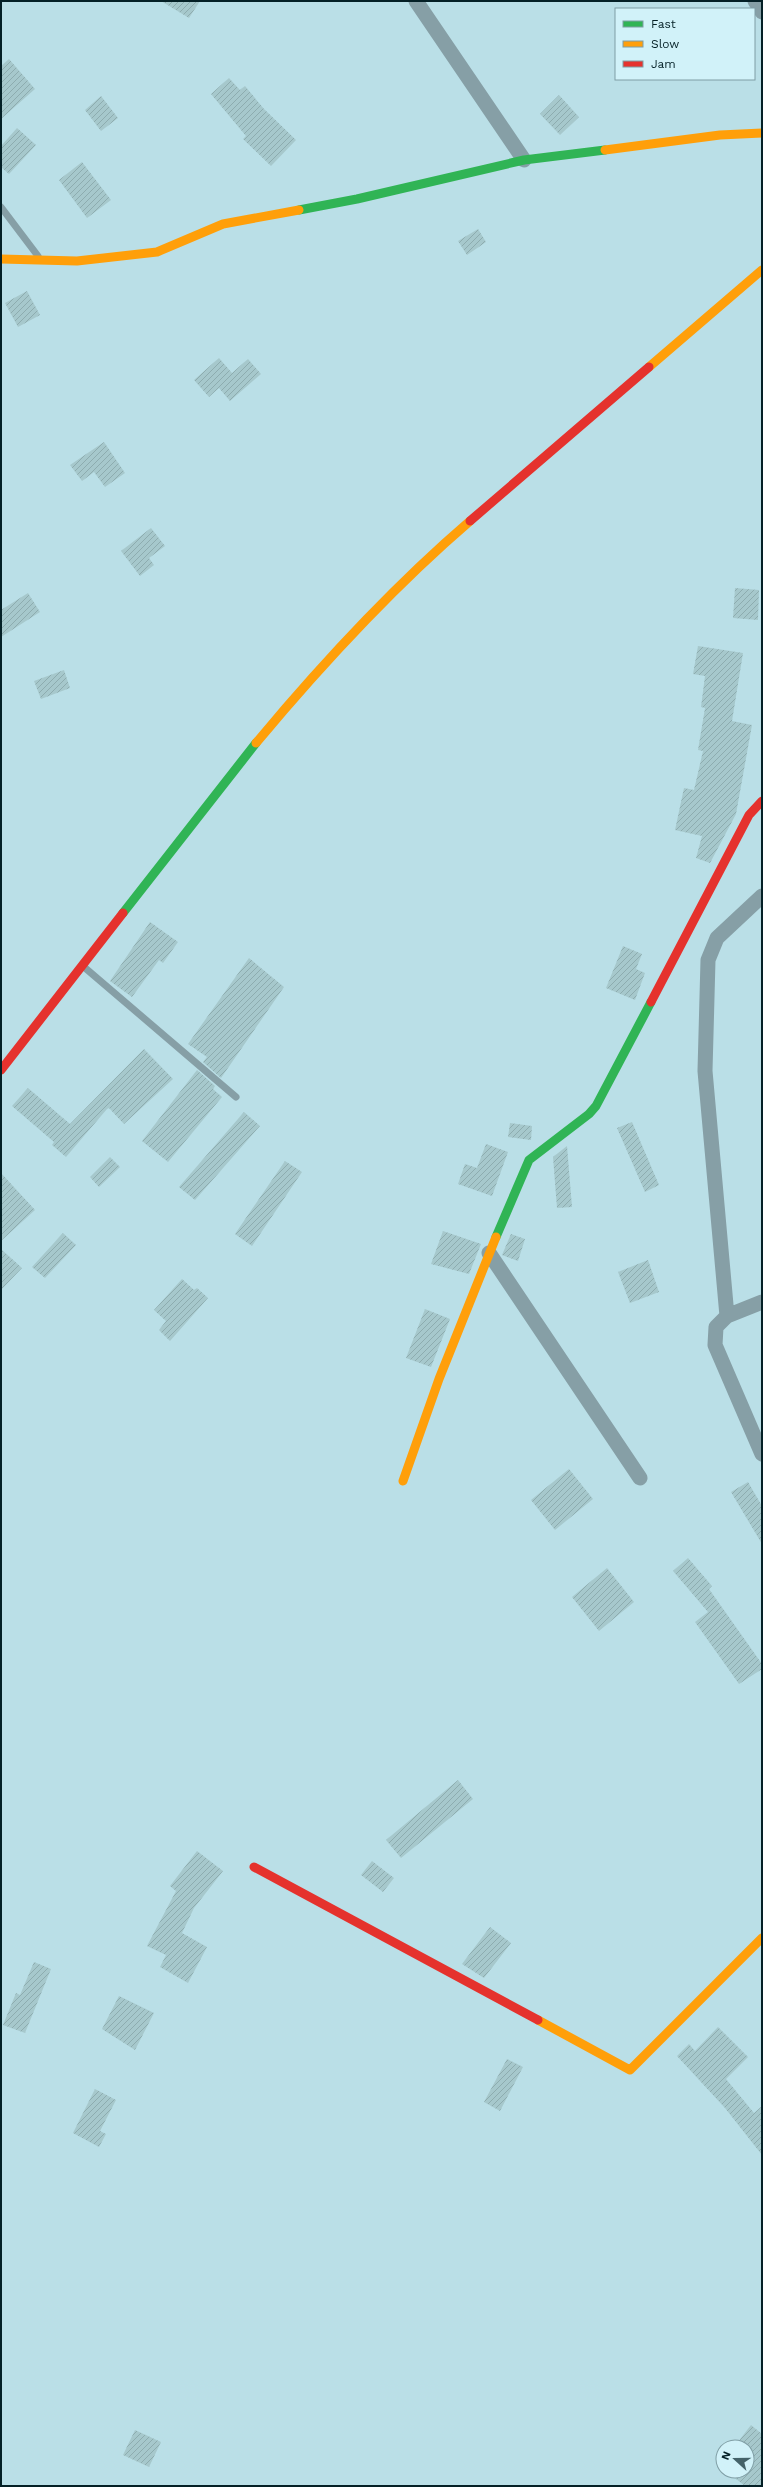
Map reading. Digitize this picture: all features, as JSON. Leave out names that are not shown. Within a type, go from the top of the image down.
[{"type":"street","points":[[416,1],[524,160]]},
{"type":"street","points":[[755,1],[762,12]]},
{"type":"street","points":[[1,259],[77,261],[158,252],[223,224],[357,200],[524,160],[720,135],[762,132]]},
{"type":"street","points":[[1,1070],[237,767],[306,683],[429,556],[762,270]]},
{"type":"street","points":[[403,1481],[438,1379],[518,1182],[529,1160],[596,1106],[749,815],[762,801]]},
{"type":"street","points":[[727,1316],[705,1071],[708,960],[717,938],[762,896]]},
{"type":"street","points":[[489,1253],[640,1478]]},
{"type":"street","points":[[762,1302],[727,1316],[716,1327],[715,1344],[762,1454]]},
{"type":"street","points":[[254,1867],[630,2070],[762,1938]]},
{"type":"lane","points":[[1,207],[41,260]]},
{"type":"lane","points":[[82,965],[236,1097]]},
{"type":"building","points":[[161,1],[200,1],[189,18]]},
{"type":"building","points":[[9,59],[35,89],[1,119],[1,66]]},
{"type":"building","points":[[229,78],[240,90],[245,86],[264,109],[296,140],[271,166],[243,139],[246,136],[211,94]]},
{"type":"building","points":[[559,95],[579,117],[560,135],[540,114]]},
{"type":"building","points":[[101,96],[118,118],[101,131],[85,110]]},
{"type":"building","points":[[17,128],[36,145],[9,174],[1,167],[1,146]]},
{"type":"building","points":[[82,162],[111,200],[87,218],[59,180]]},
{"type":"building","points":[[478,229],[486,242],[467,255],[458,241]]},
{"type":"building","points":[[27,291],[40,315],[18,327],[5,303]]},
{"type":"building","points":[[219,358],[232,373],[248,359],[261,374],[230,401],[219,388],[209,397],[194,380]]},
{"type":"building","points":[[104,442],[125,473],[105,487],[94,472],[82,481],[70,465]]},
{"type":"building","points":[[151,528],[165,546],[149,558],[154,565],[140,576],[121,551]]},
{"type":"building","points":[[735,588],[759,590],[758,620],[733,618]]},
{"type":"building","points":[[28,593],[40,612],[1,637],[1,610]]},
{"type":"building","points":[[698,646],[743,653],[732,721],[752,725],[736,814],[710,863],[696,858],[702,836],[675,830],[684,788],[694,790],[703,751],[698,750],[705,708],[701,707],[705,676],[693,674]]},
{"type":"building","points":[[64,670],[70,688],[41,699],[34,681]]},
{"type":"building","points":[[150,922],[178,942],[163,963],[159,960],[132,997],[110,981]]},
{"type":"building","points":[[623,946],[642,954],[636,969],[645,973],[635,1000],[606,988]]},
{"type":"building","points":[[249,958],[284,987],[221,1078],[203,1062],[207,1057],[188,1044]]},
{"type":"building","points":[[144,1049],[173,1079],[124,1124],[109,1108],[107,1109],[66,1157],[52,1145],[54,1142],[12,1106],[28,1088],[70,1124]]},
{"type":"building","points":[[197,1070],[215,1086],[213,1089],[222,1097],[168,1162],[142,1141]]},
{"type":"building","points":[[244,1112],[260,1126],[195,1200],[179,1187]]},
{"type":"building","points":[[632,1122],[659,1185],[645,1192],[617,1128]]},
{"type":"building","points":[[510,1123],[532,1126],[531,1140],[508,1137]]},
{"type":"building","points":[[486,1144],[508,1152],[492,1196],[458,1184],[465,1164],[477,1168]]},
{"type":"building","points":[[567,1146],[572,1207],[557,1208],[553,1157]]},
{"type":"building","points":[[110,1157],[120,1167],[99,1187],[90,1177]]},
{"type":"building","points":[[285,1161],[302,1172],[252,1246],[235,1234]]},
{"type":"building","points":[[1,1173],[35,1210],[1,1241]]},
{"type":"building","points":[[443,1231],[481,1244],[469,1274],[431,1264]]},
{"type":"building","points":[[63,1233],[76,1245],[45,1278],[32,1267]]},
{"type":"building","points":[[511,1234],[525,1239],[518,1261],[502,1255]]},
{"type":"building","points":[[1,1249],[22,1268],[1,1290]]},
{"type":"building","points":[[648,1260],[659,1292],[630,1303],[618,1272]]},
{"type":"building","points":[[182,1279],[194,1290],[197,1288],[208,1298],[170,1341],[159,1330],[166,1321],[154,1310]]},
{"type":"building","points":[[425,1309],[450,1319],[431,1367],[406,1358]]},
{"type":"building","points":[[569,1469],[593,1499],[555,1530],[531,1500]]},
{"type":"building","points":[[748,1482],[762,1506],[762,1544],[731,1492]]},
{"type":"building","points":[[688,1558],[712,1586],[709,1589],[762,1664],[762,1669],[739,1684],[695,1622],[708,1612],[673,1571]]},
{"type":"building","points":[[607,1568],[634,1602],[599,1631],[572,1597]]},
{"type":"building","points":[[458,1780],[473,1799],[401,1858],[386,1840]]},
{"type":"building","points":[[197,1851],[223,1871],[194,1908],[182,1933],[207,1947],[188,1983],[160,1967],[166,1955],[147,1946],[176,1891],[170,1886]]},
{"type":"building","points":[[372,1861],[394,1878],[383,1892],[361,1875]]},
{"type":"building","points":[[490,1927],[511,1943],[484,1978],[462,1964]]},
{"type":"building","points":[[34,1962],[51,1969],[25,2033],[3,2025],[16,1993],[20,1995]]},
{"type":"building","points":[[119,1996],[154,2013],[135,2050],[102,2029]]},
{"type":"building","points":[[718,2027],[748,2057],[726,2079],[754,2113],[762,2106],[762,2155],[725,2108],[677,2056],[689,2044],[695,2051]]},
{"type":"building","points":[[507,2059],[523,2067],[500,2111],[484,2102]]},
{"type":"building","points":[[95,2089],[116,2100],[100,2131],[106,2134],[99,2147],[73,2133]]},
{"type":"building","points":[[751,2425],[762,2434],[762,2486],[745,2486],[736,2479],[755,2479],[755,2439],[740,2439]]},
{"type":"building","points":[[135,2430],[161,2442],[149,2467],[123,2455]]},
{"type":"traffic: fast","points":[[299,210],[357,199],[524,160],[605,150]]},
{"type":"traffic: fast","points":[[123,913],[256,743]]},
{"type":"traffic: fast","points":[[496,1237],[529,1160],[589,1114],[596,1106],[651,1002]]},
{"type":"traffic: slow","points":[[605,150],[720,135],[762,133]]},
{"type":"traffic: slow","points":[[1,259],[77,261],[157,252],[223,224],[299,210]]},
{"type":"traffic: slow","points":[[649,367],[762,270]]},
{"type":"traffic: slow","points":[[256,743],[306,684],[358,628],[413,573],[470,521]]},
{"type":"traffic: slow","points":[[403,1481],[439,1379],[496,1237]]},
{"type":"traffic: slow","points":[[538,2020],[630,2070],[762,1938]]},
{"type":"traffic: jam","points":[[470,521],[649,367]]},
{"type":"traffic: jam","points":[[651,1002],[749,815],[762,801]]},
{"type":"traffic: jam","points":[[1,1070],[123,913]]},
{"type":"traffic: jam","points":[[254,1867],[538,2020]]}]
